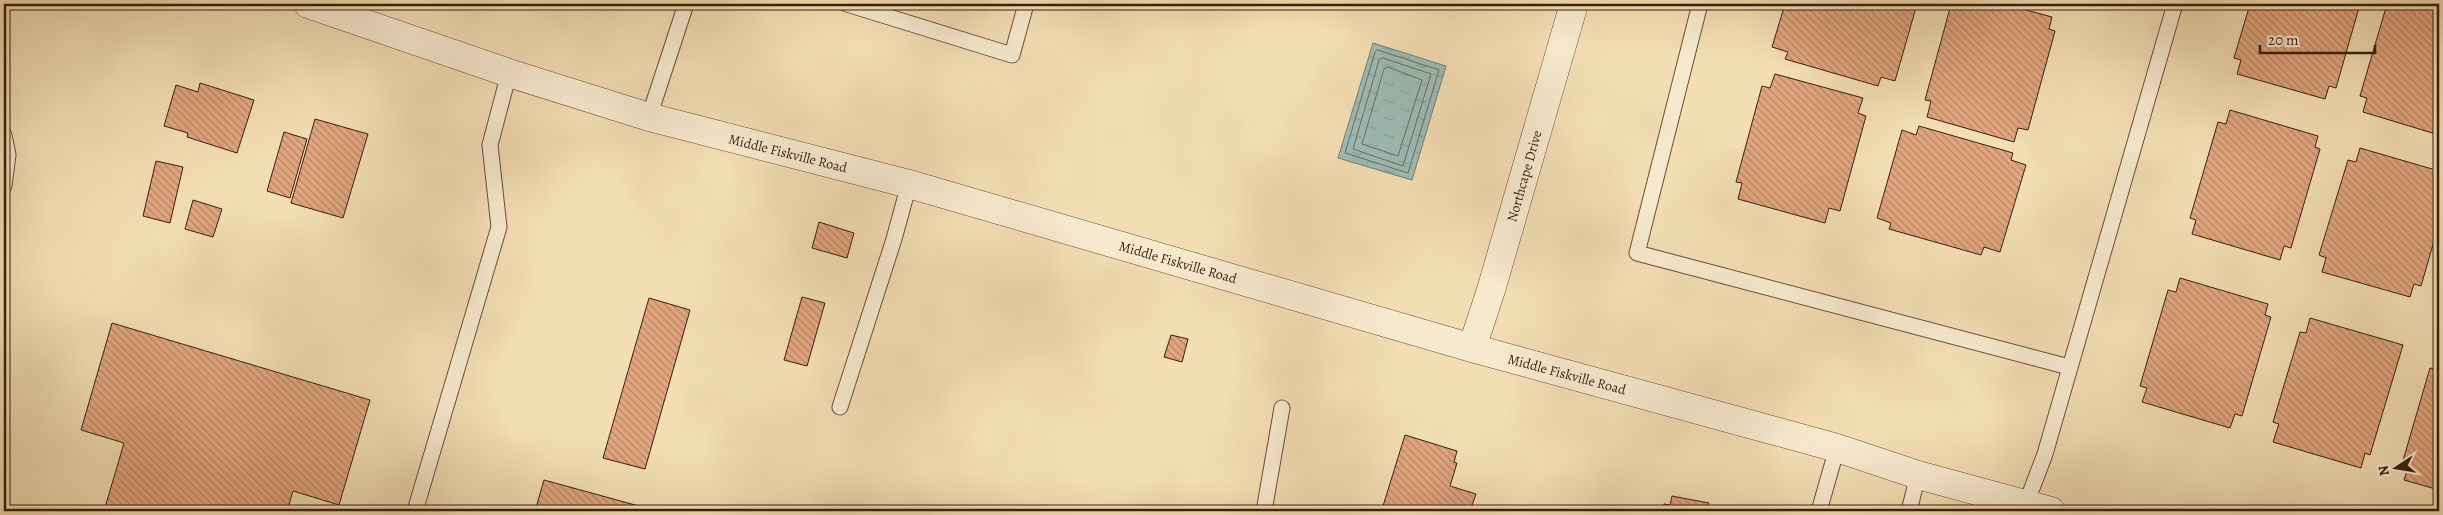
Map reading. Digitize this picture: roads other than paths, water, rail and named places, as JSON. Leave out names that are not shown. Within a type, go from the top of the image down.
[{"type":"street","name":"Middle Fiskville Road","points":[[308,4],[509,73],[649,117],[909,184],[1472,348],[1837,448],[1918,476],[2038,508]]},
{"type":"street","name":"Northcape Drive","points":[[1472,348],[1491,290],[1574,4]]},
{"type":"lane","points":[[649,117],[686,4]]},
{"type":"lane","points":[[847,4],[1012,55],[1026,4]]},
{"type":"lane","points":[[1700,4],[1636,253],[2069,367]]},
{"type":"lane","points":[[2038,508],[2045,454],[2175,4]]},
{"type":"lane","points":[[415,511],[499,227],[490,145],[509,73]]},
{"type":"lane","points":[[4,135],[8,155],[4,186]]},
{"type":"lane","points":[[840,407],[894,239],[909,184]]},
{"type":"lane","points":[[1264,511],[1282,408]]},
{"type":"lane","points":[[1820,511],[1837,448]]},
{"type":"lane","points":[[1909,511],[1918,476]]},
{"type":"water","points":[[1373,43],[1446,66],[1412,180],[1338,158]]}]
